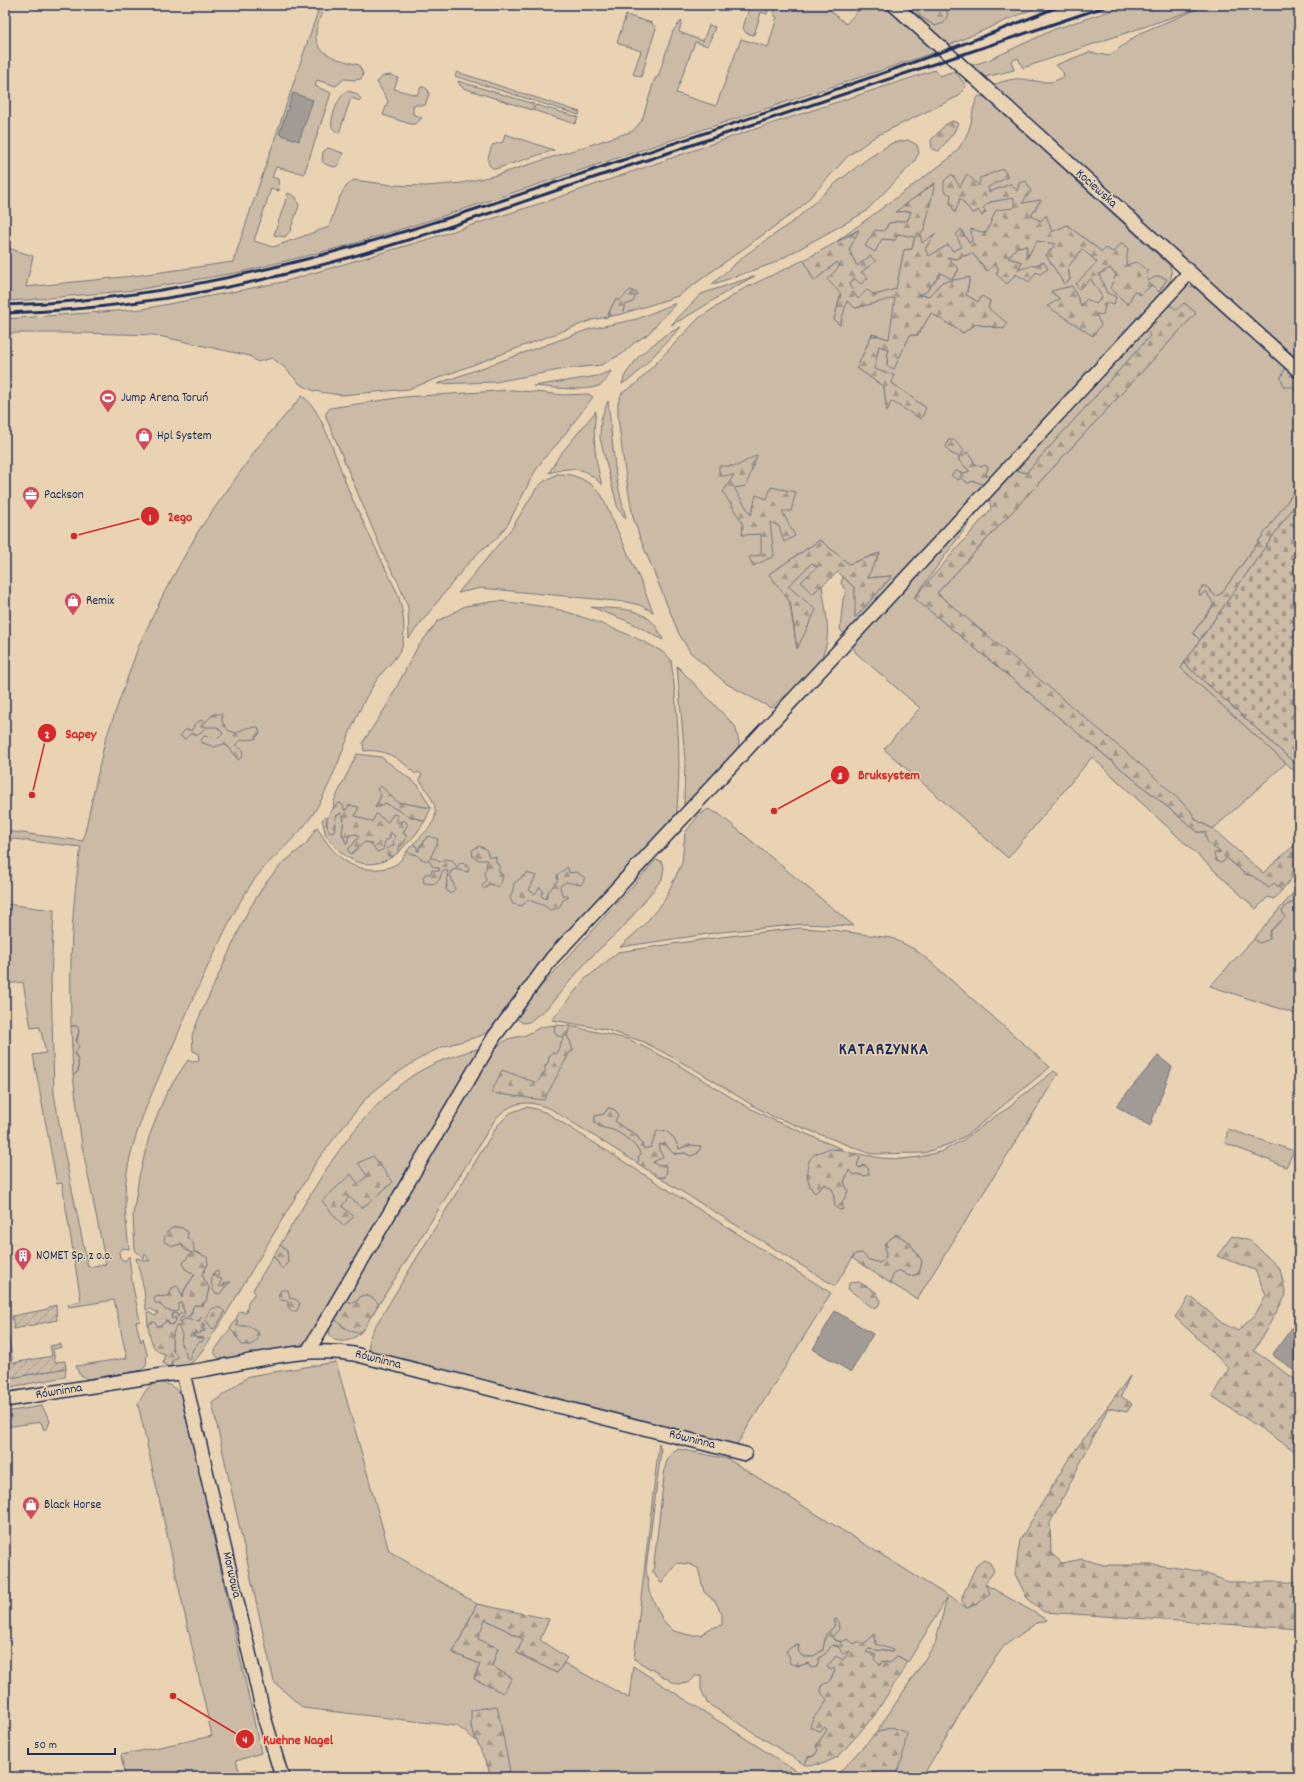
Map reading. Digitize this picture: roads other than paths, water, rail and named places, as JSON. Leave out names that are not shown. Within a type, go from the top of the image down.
[{"type":"street","name":"Kociewska","points":[[894,5],[1299,371]]},
{"type":"street","points":[[308,1351],[494,1037],[552,958],[1189,273]]},
{"type":"street","name":"Równinna","points":[[5,1400],[183,1373],[308,1351],[326,1350],[354,1354],[745,1454]]},
{"type":"street","name":"Morwowa","points":[[183,1373],[265,1720],[282,1777]]},
{"type":"railway","points":[[5,305],[85,300],[164,290],[242,275],[319,256],[472,210],[844,87],[954,48],[1062,5]]},
{"type":"railway","points":[[5,313],[80,309],[155,300],[229,287],[341,260],[458,224],[1110,5]]},
{"type":"place","name":"Jump Arena Toruń","points":[[108,413]]},
{"type":"place","name":"Hpl System","points":[[144,451]]},
{"type":"place","name":"Packson","points":[[31,510]]},
{"type":"place","name":"2ego","points":[[74,536]]},
{"type":"place","name":"Remix","points":[[73,616]]},
{"type":"place","name":"Sapey","points":[[32,795]]},
{"type":"place","name":"Bruksystem","points":[[774,811]]},
{"type":"place","name":"NOMET Sp. z o.o.","points":[[23,1271]]},
{"type":"place","name":"Black Horse","points":[[31,1520]]},
{"type":"place","name":"Kuehne Nagel","points":[[173,1696]]},
{"type":"district","name":"KATARZYNKA","points":[[884,1051]]}]
